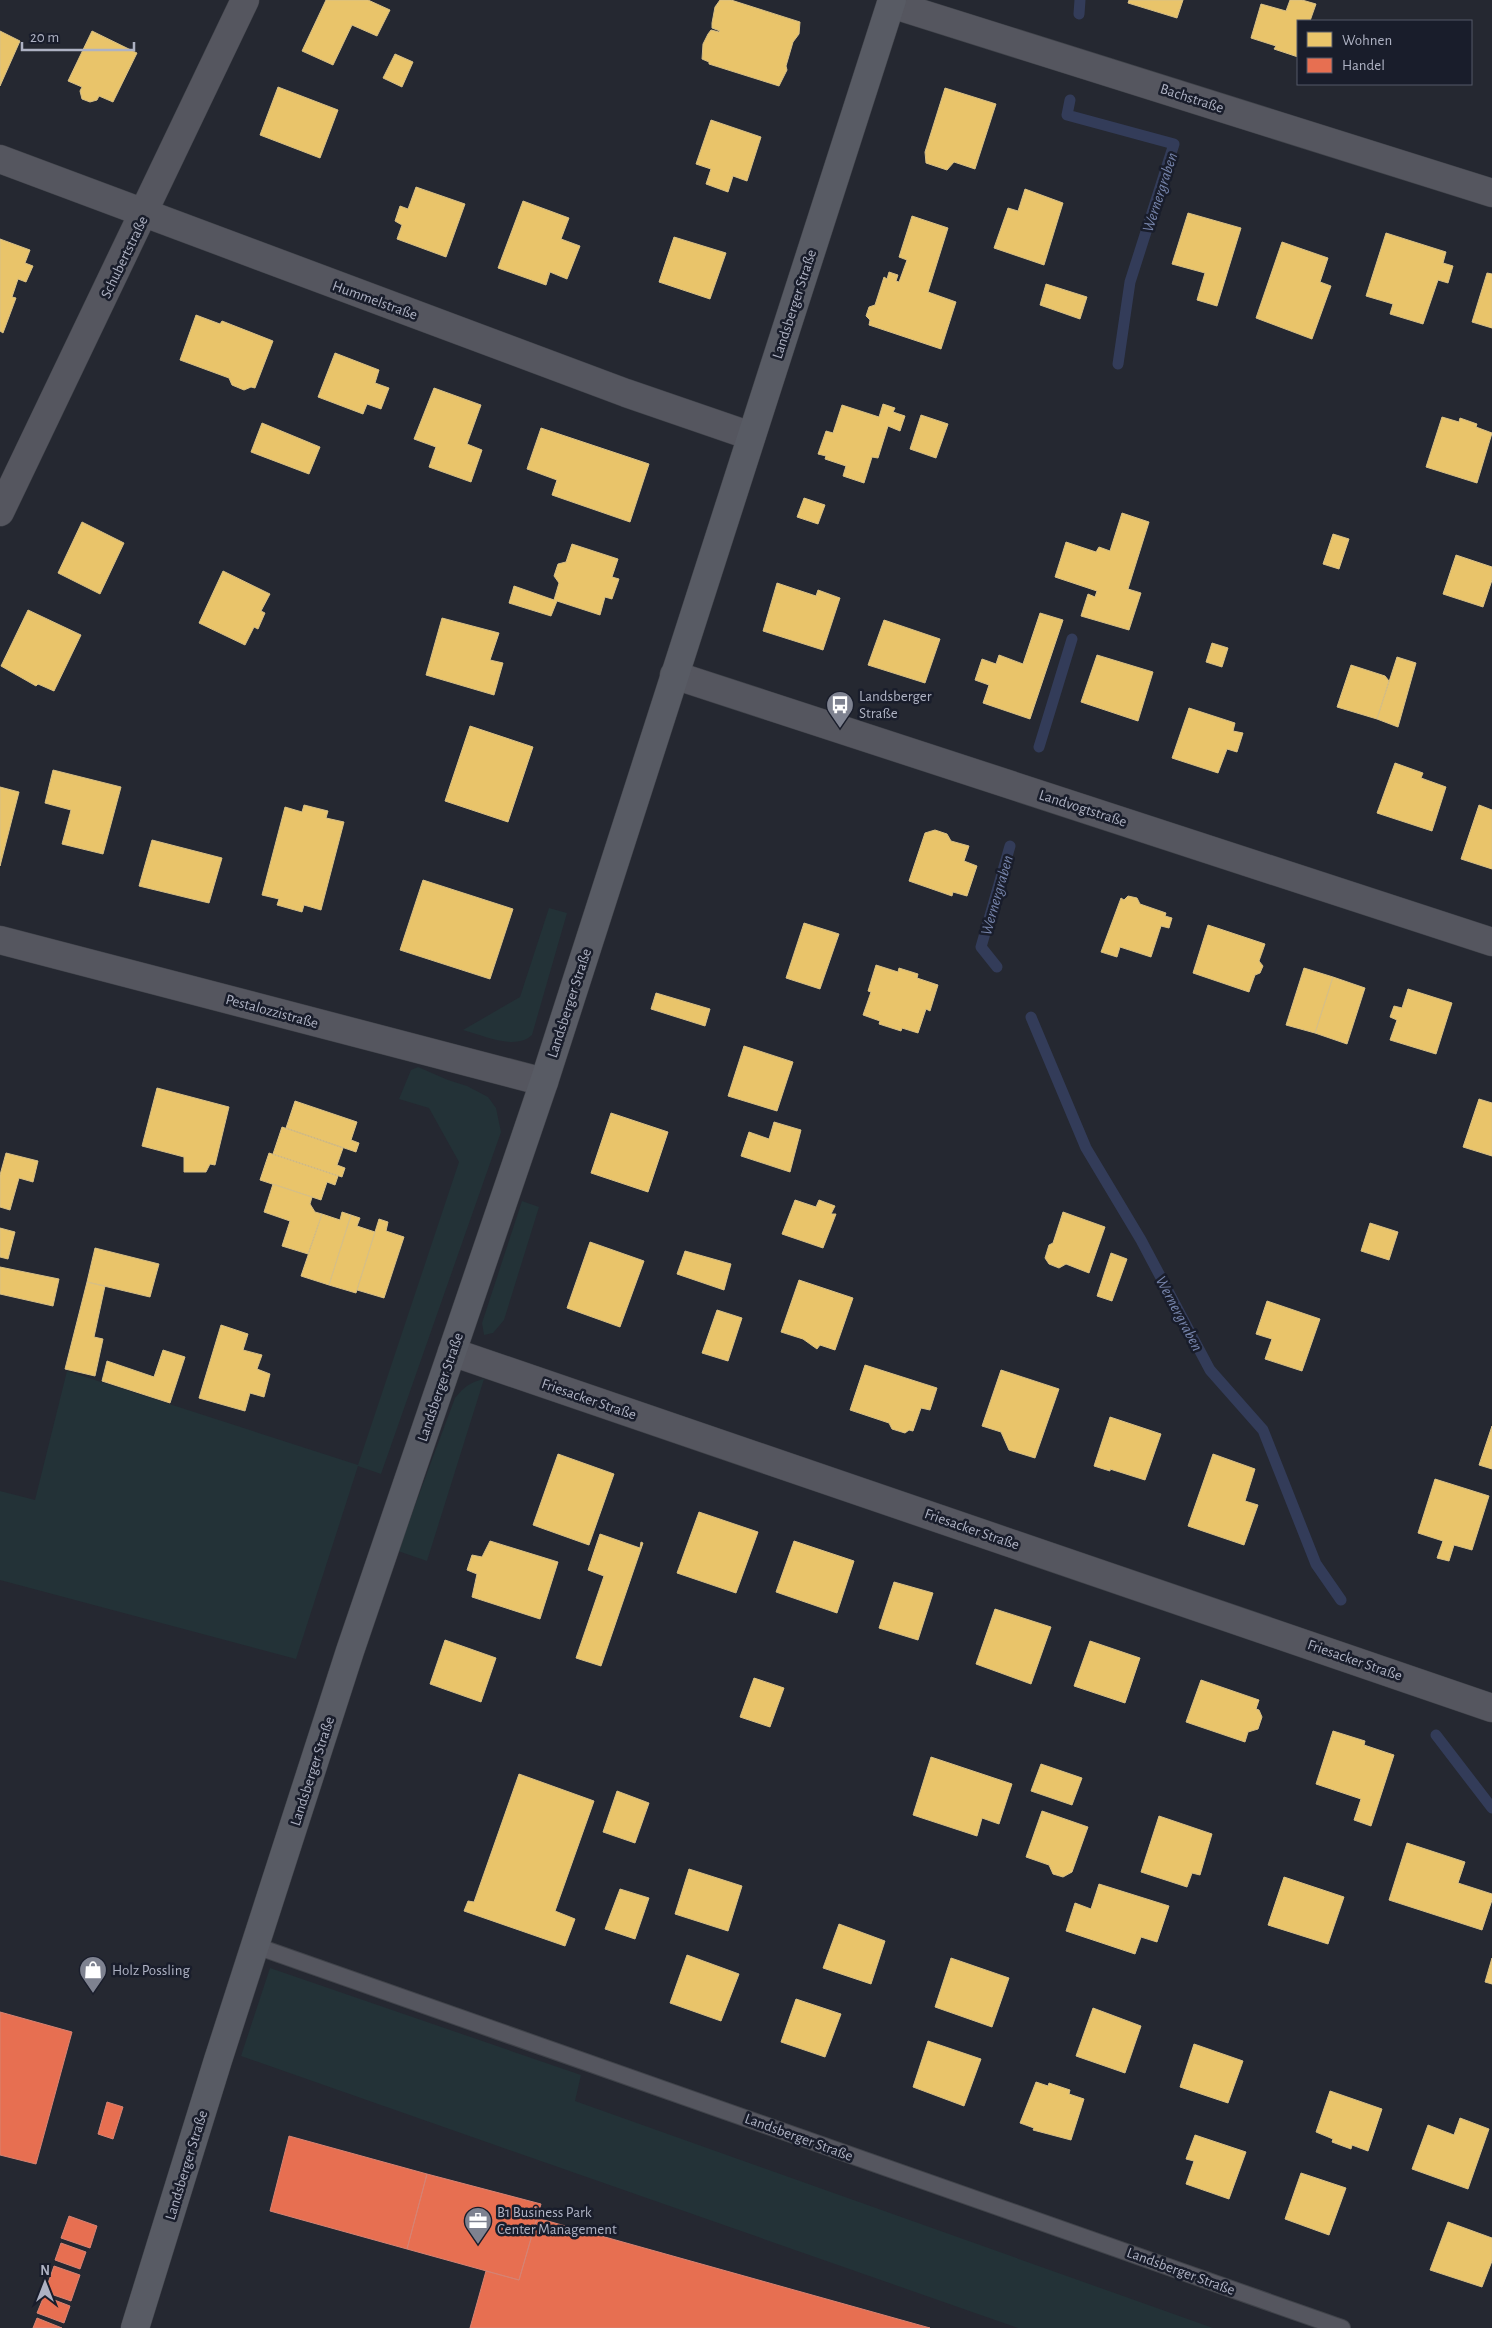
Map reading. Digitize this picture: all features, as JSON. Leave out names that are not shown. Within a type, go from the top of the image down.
[{"type":"street","name":"Schubertstraße","points":[[0,512],[245,0]]},
{"type":"street","name":"Bachstraße","points":[[891,2],[1492,193]]},
{"type":"street","name":"Landsberger Straße","points":[[136,2328],[218,2060],[353,1643],[544,1082],[891,2]]},
{"type":"street","name":"Hummelstraße","points":[[0,159],[626,394],[751,436]]},
{"type":"street","name":"Landvogtstraße","points":[[674,675],[1492,942]]},
{"type":"street","name":"Pestalozzistraße","points":[[0,940],[544,1082]]},
{"type":"street","name":"Friesacker Straße","points":[[452,1352],[1492,1708]]},
{"type":"lane","name":"Landsberger Straße","points":[[256,1946],[1342,2328]]},
{"type":"shaded area","points":[[549,908],[567,913],[532,1035],[525,1040],[508,1042],[463,1030],[520,997]]},
{"type":"shaded area","points":[[418,1067],[467,1086],[488,1097],[496,1108],[501,1132],[381,1474],[358,1466],[296,1659],[0,1580],[0,1491],[35,1500],[67,1371],[358,1465],[459,1162],[429,1108],[399,1099],[411,1070]]},
{"type":"shaded area","points":[[522,1201],[539,1207],[504,1320],[493,1333],[484,1335],[482,1323]]},
{"type":"shaded area","points":[[484,1379],[427,1561],[398,1551],[455,1398],[468,1386]]},
{"type":"shaded area","points":[[270,1968],[581,2075],[575,2101],[1213,2328],[1018,2328],[241,2056]]},
{"type":"building: Wohnen","points":[[326,0],[368,0],[390,10],[377,36],[352,25],[333,65],[302,51]]},
{"type":"building: Wohnen","points":[[720,0],[731,0],[800,22],[799,34],[793,42],[786,66],[787,70],[779,86],[709,64],[709,62],[702,59],[703,44],[708,34],[711,30],[720,31],[712,28],[712,23],[715,7]]},
{"type":"building: Wohnen","points":[[1129,0],[1183,0],[1177,18],[1128,3]]},
{"type":"building: Wohnen","points":[[1290,0],[1302,0],[1316,4],[1310,20],[1297,20],[1297,57],[1274,49],[1276,46],[1251,38],[1261,4],[1286,11]]},
{"type":"building: Wohnen","points":[[0,31],[20,41],[0,86]]},
{"type":"building: Wohnen","points":[[92,31],[137,53],[113,102],[99,96],[97,100],[90,102],[82,99],[80,91],[82,87],[68,81]]},
{"type":"building: Wohnen","points":[[395,54],[413,62],[402,87],[383,78]]},
{"type":"building: Wohnen","points":[[278,87],[338,110],[320,158],[260,135]]},
{"type":"building: Wohnen","points":[[945,88],[996,104],[975,169],[954,162],[947,170],[926,163],[925,152]]},
{"type":"building: Wohnen","points":[[711,120],[761,137],[747,181],[733,176],[728,192],[706,184],[711,169],[696,164]]},
{"type":"building: Wohnen","points":[[416,187],[465,204],[446,257],[397,239],[402,225],[395,221],[400,206],[408,209]]},
{"type":"building: Wohnen","points":[[1025,189],[1063,203],[1044,265],[994,248],[1008,208],[1018,211]]},
{"type":"building: Wohnen","points":[[523,201],[569,218],[561,239],[580,246],[567,279],[550,272],[546,285],[498,268]]},
{"type":"building: Wohnen","points":[[1188,213],[1241,228],[1217,306],[1197,300],[1205,273],[1172,264]]},
{"type":"building: Wohnen","points":[[912,216],[948,228],[928,292],[956,302],[941,349],[869,325],[870,320],[866,316],[869,307],[875,305],[884,277],[887,279],[889,272],[898,275],[896,281],[899,282],[907,260],[899,257]]},
{"type":"building: Wohnen","points":[[1386,233],[1446,252],[1443,263],[1453,266],[1448,283],[1438,280],[1423,324],[1390,314],[1393,304],[1366,296]]},
{"type":"building: Wohnen","points":[[674,237],[726,253],[710,299],[659,282]]},
{"type":"building: Wohnen","points":[[0,239],[30,250],[25,263],[33,266],[26,282],[18,279],[12,297],[16,298],[3,333],[0,331]]},
{"type":"building: Wohnen","points":[[1282,242],[1328,258],[1320,282],[1331,286],[1312,339],[1256,318]]},
{"type":"building: Wohnen","points":[[1487,273],[1492,274],[1492,328],[1472,322]]},
{"type":"building: Wohnen","points":[[1046,284],[1087,297],[1080,319],[1040,305]]},
{"type":"building: Wohnen","points":[[196,315],[220,324],[222,321],[273,341],[255,388],[251,387],[244,390],[232,385],[229,378],[180,360]]},
{"type":"building: Wohnen","points":[[335,353],[379,370],[375,383],[389,388],[381,409],[367,404],[363,414],[318,397]]},
{"type":"building: Wohnen","points":[[434,388],[481,405],[467,444],[482,450],[471,482],[429,467],[436,447],[414,439]]},
{"type":"building: Wohnen","points":[[883,404],[895,408],[893,412],[905,416],[900,431],[888,426],[878,458],[872,457],[864,483],[843,476],[846,466],[825,459],[826,456],[818,454],[826,431],[833,433],[842,405],[879,417]]},
{"type":"building: Wohnen","points":[[921,415],[948,424],[936,458],[910,449]]},
{"type":"building: Wohnen","points":[[1442,417],[1459,422],[1460,418],[1477,424],[1476,427],[1492,433],[1477,483],[1426,467]]},
{"type":"building: Wohnen","points":[[262,423],[320,447],[309,474],[251,452]]},
{"type":"building: Wohnen","points":[[541,428],[649,464],[630,522],[552,495],[557,480],[527,469]]},
{"type":"building: Wohnen","points":[[804,498],[825,505],[818,524],[797,517]]},
{"type":"building: Wohnen","points":[[1122,513],[1149,522],[1128,589],[1141,593],[1129,630],[1081,616],[1088,594],[1095,597],[1097,591],[1055,577],[1066,542],[1096,552],[1099,547],[1110,551]]},
{"type":"building: Wohnen","points":[[82,522],[124,543],[100,594],[58,573]]},
{"type":"building: Wohnen","points":[[1333,534],[1349,539],[1339,569],[1323,564]]},
{"type":"building: Wohnen","points":[[572,544],[618,559],[612,577],[619,579],[612,599],[605,597],[600,615],[557,601],[551,616],[509,603],[514,586],[554,600],[559,583],[554,576],[558,564],[566,562]]},
{"type":"building: Wohnen","points":[[1456,555],[1492,567],[1492,580],[1483,607],[1443,594]]},
{"type":"building: Wohnen","points":[[223,571],[270,594],[261,611],[265,613],[258,629],[254,627],[245,645],[199,623]]},
{"type":"building: Wohnen","points":[[777,583],[816,596],[818,590],[840,598],[823,650],[763,631]]},
{"type":"building: Wohnen","points":[[28,610],[81,635],[54,691],[38,684],[36,686],[1,666]]},
{"type":"building: Wohnen","points":[[1040,613],[1063,620],[1030,719],[983,703],[989,685],[975,680],[982,659],[996,664],[999,655],[1023,664]]},
{"type":"building: Wohnen","points":[[442,618],[499,633],[490,660],[503,663],[494,695],[426,675]]},
{"type":"building: Wohnen","points":[[884,620],[940,639],[925,683],[868,665]]},
{"type":"building: Wohnen","points":[[1212,643],[1228,648],[1222,667],[1206,662]]},
{"type":"building: Wohnen","points":[[1097,655],[1153,672],[1138,721],[1081,702]]},
{"type":"building: Wohnen","points":[[1397,657],[1416,663],[1398,727],[1377,719]]},
{"type":"building: Wohnen","points":[[1351,665],[1385,676],[1389,681],[1377,719],[1337,707]]},
{"type":"building: Wohnen","points":[[1189,708],[1235,723],[1233,731],[1243,733],[1237,752],[1227,749],[1218,773],[1172,758]]},
{"type":"building: Wohnen","points":[[470,726],[533,747],[508,822],[445,801]]},
{"type":"building: Wohnen","points":[[1395,763],[1423,773],[1421,778],[1446,787],[1432,831],[1377,813]]},
{"type":"building: Wohnen","points":[[53,770],[121,787],[103,854],[62,844],[71,810],[45,803]]},
{"type":"building: Wohnen","points":[[0,787],[19,792],[0,866]]},
{"type":"building: Wohnen","points":[[304,805],[328,811],[326,818],[344,822],[321,910],[304,905],[302,912],[277,905],[279,899],[262,895],[285,807],[302,812]]},
{"type":"building: Wohnen","points":[[1479,805],[1492,810],[1492,869],[1461,859]]},
{"type":"building: Wohnen","points":[[935,830],[947,834],[951,841],[969,846],[964,861],[977,866],[967,896],[953,892],[952,896],[909,881],[925,833]]},
{"type":"building: Wohnen","points":[[152,840],[222,858],[209,903],[139,886]]},
{"type":"building: Wohnen","points":[[423,880],[513,909],[490,979],[400,950]]},
{"type":"building: Wohnen","points":[[1128,896],[1137,898],[1140,904],[1166,913],[1165,916],[1172,918],[1169,928],[1161,926],[1151,957],[1120,947],[1117,957],[1101,952],[1121,898],[1124,900]]},
{"type":"building: Wohnen","points":[[804,923],[839,934],[820,989],[786,978]]},
{"type":"building: Wohnen","points":[[1208,925],[1265,944],[1259,961],[1263,966],[1260,973],[1255,975],[1249,992],[1193,973]]},
{"type":"building: Wohnen","points":[[876,965],[898,972],[899,968],[918,974],[917,978],[938,985],[930,1011],[926,1009],[918,1033],[902,1028],[901,1031],[879,1024],[880,1021],[863,1015],[871,992],[868,991]]},
{"type":"building: Wohnen","points":[[1304,968],[1333,977],[1315,1033],[1286,1025]]},
{"type":"building: Wohnen","points":[[1333,977],[1365,988],[1347,1044],[1315,1033]]},
{"type":"building: Wohnen","points":[[1408,989],[1452,1003],[1436,1054],[1390,1040],[1397,1020],[1390,1017],[1394,1006],[1402,1008]]},
{"type":"building: Wohnen","points":[[656,993],[710,1009],[705,1026],[651,1009]]},
{"type":"building: Wohnen","points":[[744,1046],[793,1062],[777,1111],[728,1096]]},
{"type":"building: Wohnen","points":[[157,1088],[229,1107],[215,1165],[210,1164],[206,1172],[184,1172],[184,1157],[142,1146]]},
{"type":"building: Wohnen","points":[[1479,1099],[1492,1103],[1492,1156],[1463,1147]]},
{"type":"building: Wohnen","points":[[295,1101],[357,1122],[351,1140],[359,1143],[356,1152],[286,1128]]},
{"type":"building: Wohnen","points":[[611,1113],[668,1132],[648,1192],[591,1173]]},
{"type":"building: Wohnen","points":[[774,1122],[801,1130],[790,1172],[741,1156],[749,1132],[769,1139]]},
{"type":"building: Wohnen","points":[[282,1127],[343,1148],[337,1165],[345,1168],[342,1177],[273,1154]]},
{"type":"building: Wohnen","points":[[6,1153],[38,1161],[33,1182],[19,1178],[10,1210],[0,1207],[0,1175]]},
{"type":"building: Wohnen","points":[[269,1153],[338,1176],[335,1185],[327,1182],[321,1200],[260,1180]]},
{"type":"building: Wohnen","points":[[273,1184],[312,1197],[310,1204],[315,1212],[322,1214],[308,1254],[282,1246],[290,1221],[264,1212]]},
{"type":"building: Wohnen","points":[[795,1200],[816,1207],[819,1200],[835,1206],[831,1214],[836,1214],[823,1248],[782,1234]]},
{"type":"building: Wohnen","points":[[342,1212],[351,1215],[329,1285],[301,1276],[322,1214],[340,1220]]},
{"type":"building: Wohnen","points":[[1063,1212],[1105,1227],[1089,1273],[1066,1264],[1059,1268],[1049,1264],[1045,1258],[1049,1245],[1053,1243]]},
{"type":"building: Wohnen","points":[[351,1215],[360,1218],[357,1226],[375,1232],[356,1293],[329,1285]]},
{"type":"building: Wohnen","points":[[379,1219],[388,1222],[386,1231],[404,1237],[384,1298],[357,1290]]},
{"type":"building: Wohnen","points":[[1370,1223],[1398,1232],[1389,1260],[1361,1251]]},
{"type":"building: Wohnen","points":[[0,1228],[15,1232],[8,1259],[0,1257]]},
{"type":"building: Wohnen","points":[[590,1242],[644,1261],[620,1327],[567,1308]]},
{"type":"building: Wohnen","points":[[95,1248],[159,1264],[150,1297],[87,1282]]},
{"type":"building: Wohnen","points":[[685,1251],[731,1264],[724,1290],[677,1274]]},
{"type":"building: Wohnen","points":[[1111,1253],[1127,1259],[1112,1301],[1097,1296]]},
{"type":"building: Wohnen","points":[[0,1267],[59,1279],[53,1306],[0,1294]]},
{"type":"building: Wohnen","points":[[799,1280],[853,1298],[835,1350],[820,1345],[817,1349],[803,1339],[781,1332]]},
{"type":"building: Wohnen","points":[[87,1282],[105,1286],[94,1337],[103,1339],[95,1376],[65,1369]]},
{"type":"building: Wohnen","points":[[1267,1301],[1320,1319],[1302,1371],[1265,1359],[1272,1339],[1256,1334]]},
{"type":"building: Wohnen","points":[[717,1310],[742,1318],[728,1361],[702,1353]]},
{"type":"building: Wohnen","points":[[221,1325],[248,1334],[243,1350],[262,1355],[257,1369],[270,1374],[264,1397],[250,1393],[245,1411],[199,1398]]},
{"type":"building: Wohnen","points":[[163,1350],[185,1357],[170,1403],[102,1381],[107,1361],[154,1377]]},
{"type":"building: Wohnen","points":[[865,1365],[937,1388],[930,1410],[921,1408],[913,1431],[909,1430],[905,1433],[892,1429],[889,1423],[850,1410]]},
{"type":"building: Wohnen","points":[[1001,1370],[1059,1389],[1035,1458],[1009,1450],[1001,1432],[982,1426]]},
{"type":"building: Wohnen","points":[[1110,1417],[1161,1434],[1145,1480],[1094,1466]]},
{"type":"building: Wohnen","points":[[1492,1426],[1492,1469],[1479,1465]]},
{"type":"building: Wohnen","points":[[558,1454],[614,1474],[589,1545],[533,1525]]},
{"type":"building: Wohnen","points":[[1213,1454],[1255,1469],[1245,1501],[1258,1505],[1244,1545],[1188,1526]]},
{"type":"building: Wohnen","points":[[1435,1479],[1489,1496],[1472,1550],[1454,1545],[1449,1561],[1437,1558],[1443,1541],[1418,1533]]},
{"type":"building: Wohnen","points":[[699,1512],[758,1532],[736,1593],[677,1573]]},
{"type":"building: Wohnen","points":[[600,1534],[640,1548],[641,1542],[643,1543],[601,1666],[576,1658],[604,1576],[588,1570]]},
{"type":"building: Wohnen","points":[[490,1541],[558,1562],[540,1619],[472,1597],[477,1574],[467,1570],[472,1555],[482,1557]]},
{"type":"building: Wohnen","points":[[794,1541],[854,1561],[837,1613],[776,1592]]},
{"type":"building: Wohnen","points":[[894,1582],[933,1593],[918,1640],[879,1628]]},
{"type":"building: Wohnen","points":[[995,1609],[1051,1627],[1031,1684],[976,1664]]},
{"type":"building: Wohnen","points":[[445,1640],[496,1658],[481,1702],[430,1684]]},
{"type":"building: Wohnen","points":[[1090,1641],[1140,1658],[1125,1703],[1074,1686]]},
{"type":"building: Wohnen","points":[[754,1678],[784,1688],[770,1727],[740,1717]]},
{"type":"building: Wohnen","points":[[1201,1680],[1259,1700],[1256,1709],[1259,1710],[1262,1717],[1258,1729],[1248,1732],[1245,1742],[1186,1722]]},
{"type":"building: Wohnen","points":[[1333,1731],[1365,1741],[1364,1745],[1394,1755],[1371,1826],[1354,1820],[1361,1799],[1316,1784]]},
{"type":"building: Wohnen","points":[[931,1757],[1012,1784],[999,1824],[982,1818],[977,1836],[913,1815]]},
{"type":"building: Wohnen","points":[[1041,1764],[1082,1778],[1072,1805],[1031,1791]]},
{"type":"building: Wohnen","points":[[519,1774],[594,1801],[555,1911],[575,1919],[565,1946],[464,1911],[468,1901],[474,1902]]},
{"type":"building: Wohnen","points":[[617,1791],[649,1803],[635,1843],[603,1832]]},
{"type":"building: Wohnen","points":[[1042,1811],[1088,1827],[1072,1872],[1063,1877],[1053,1874],[1049,1865],[1026,1857]]},
{"type":"building: Wohnen","points":[[1159,1816],[1212,1834],[1200,1875],[1192,1873],[1187,1887],[1141,1872]]},
{"type":"building: Wohnen","points":[[1407,1843],[1465,1862],[1458,1883],[1492,1894],[1492,1900],[1482,1930],[1389,1900]]},
{"type":"building: Wohnen","points":[[689,1869],[742,1886],[728,1931],[675,1914]]},
{"type":"building: Wohnen","points":[[1284,1877],[1344,1897],[1328,1944],[1268,1925]]},
{"type":"building: Wohnen","points":[[1099,1884],[1169,1906],[1157,1942],[1141,1937],[1135,1954],[1066,1931],[1075,1903],[1091,1909]]},
{"type":"building: Wohnen","points":[[620,1889],[649,1898],[635,1939],[605,1929]]},
{"type":"building: Wohnen","points":[[839,1924],[885,1941],[871,1984],[823,1968]]},
{"type":"building: Wohnen","points":[[687,1955],[739,1974],[721,2021],[670,2003]]},
{"type":"building: Wohnen","points":[[951,1958],[1009,1978],[992,2027],[935,2007]]},
{"type":"building: Wohnen","points":[[1492,1958],[1492,1984],[1485,1982]]},
{"type":"building: Wohnen","points":[[796,1999],[841,2014],[825,2057],[781,2042]]},
{"type":"building: Wohnen","points":[[1093,2008],[1141,2026],[1125,2073],[1076,2056]]},
{"type":"building: Wohnen","points":[[928,2041],[981,2059],[964,2106],[913,2087]]},
{"type":"building: Wohnen","points":[[1194,2044],[1243,2061],[1228,2103],[1180,2087]]},
{"type":"building: Wohnen","points":[[1036,2082],[1048,2086],[1049,2083],[1070,2090],[1069,2094],[1084,2099],[1071,2140],[1033,2130],[1034,2128],[1020,2123]]},
{"type":"building: Wohnen","points":[[1330,2091],[1382,2109],[1368,2151],[1352,2145],[1351,2149],[1332,2142],[1333,2139],[1316,2132]]},
{"type":"building: Wohnen","points":[[1460,2118],[1489,2129],[1468,2189],[1412,2169],[1428,2125],[1454,2135]]},
{"type":"building: Wohnen","points":[[1195,2135],[1246,2152],[1229,2199],[1186,2184],[1194,2161],[1186,2159]]},
{"type":"building: Wohnen","points":[[1301,2173],[1346,2188],[1329,2235],[1285,2219]]},
{"type":"building: Wohnen","points":[[1448,2222],[1492,2238],[1492,2261],[1482,2287],[1430,2270]]},
{"type":"building: Handel","points":[[0,2012],[72,2032],[36,2164],[0,2155]]},
{"type":"building: Handel","points":[[107,2102],[123,2107],[113,2139],[98,2134]]},
{"type":"building: Handel","points":[[289,2136],[427,2174],[407,2249],[270,2211]]},
{"type":"building: Handel","points":[[427,2174],[541,2204],[519,2280],[407,2249]]},
{"type":"building: Handel","points":[[69,2216],[97,2226],[90,2248],[61,2238]]},
{"type":"building: Handel","points":[[537,2218],[930,2328],[470,2328],[486,2271],[519,2280]]},
{"type":"building: Handel","points":[[61,2243],[86,2252],[80,2269],[55,2260]]},
{"type":"building: Handel","points":[[54,2266],[80,2275],[71,2301],[45,2292]]},
{"type":"building: Handel","points":[[44,2296],[70,2306],[64,2323],[37,2313]]},
{"type":"building: Handel","points":[[37,2318],[62,2328],[33,2328]]},
{"type":"waterway","name":"Wernergraben","points":[[1079,14],[1080,0]]},
{"type":"waterway","name":"Wernergraben","points":[[1070,100],[1067,115],[1174,144],[1130,282],[1118,364]]},
{"type":"waterway","name":"Wernergraben","points":[[1039,747],[1072,639]]},
{"type":"waterway","name":"Wernergraben","points":[[997,967],[981,947],[1010,846]]},
{"type":"waterway","name":"Wernergraben","points":[[1031,1017],[1086,1148],[1141,1240],[1210,1370],[1263,1430],[1316,1564],[1341,1600]]},
{"type":"waterway","name":"Wernergraben","points":[[1436,1735],[1492,1808]]},
{"type":"place","name":"Landsberger Straße","points":[[840,729]]},
{"type":"place","name":"Holz Possling","points":[[93,1994]]},
{"type":"place","name":"B1 Business Park Center Management","points":[[478,2245]]}]
